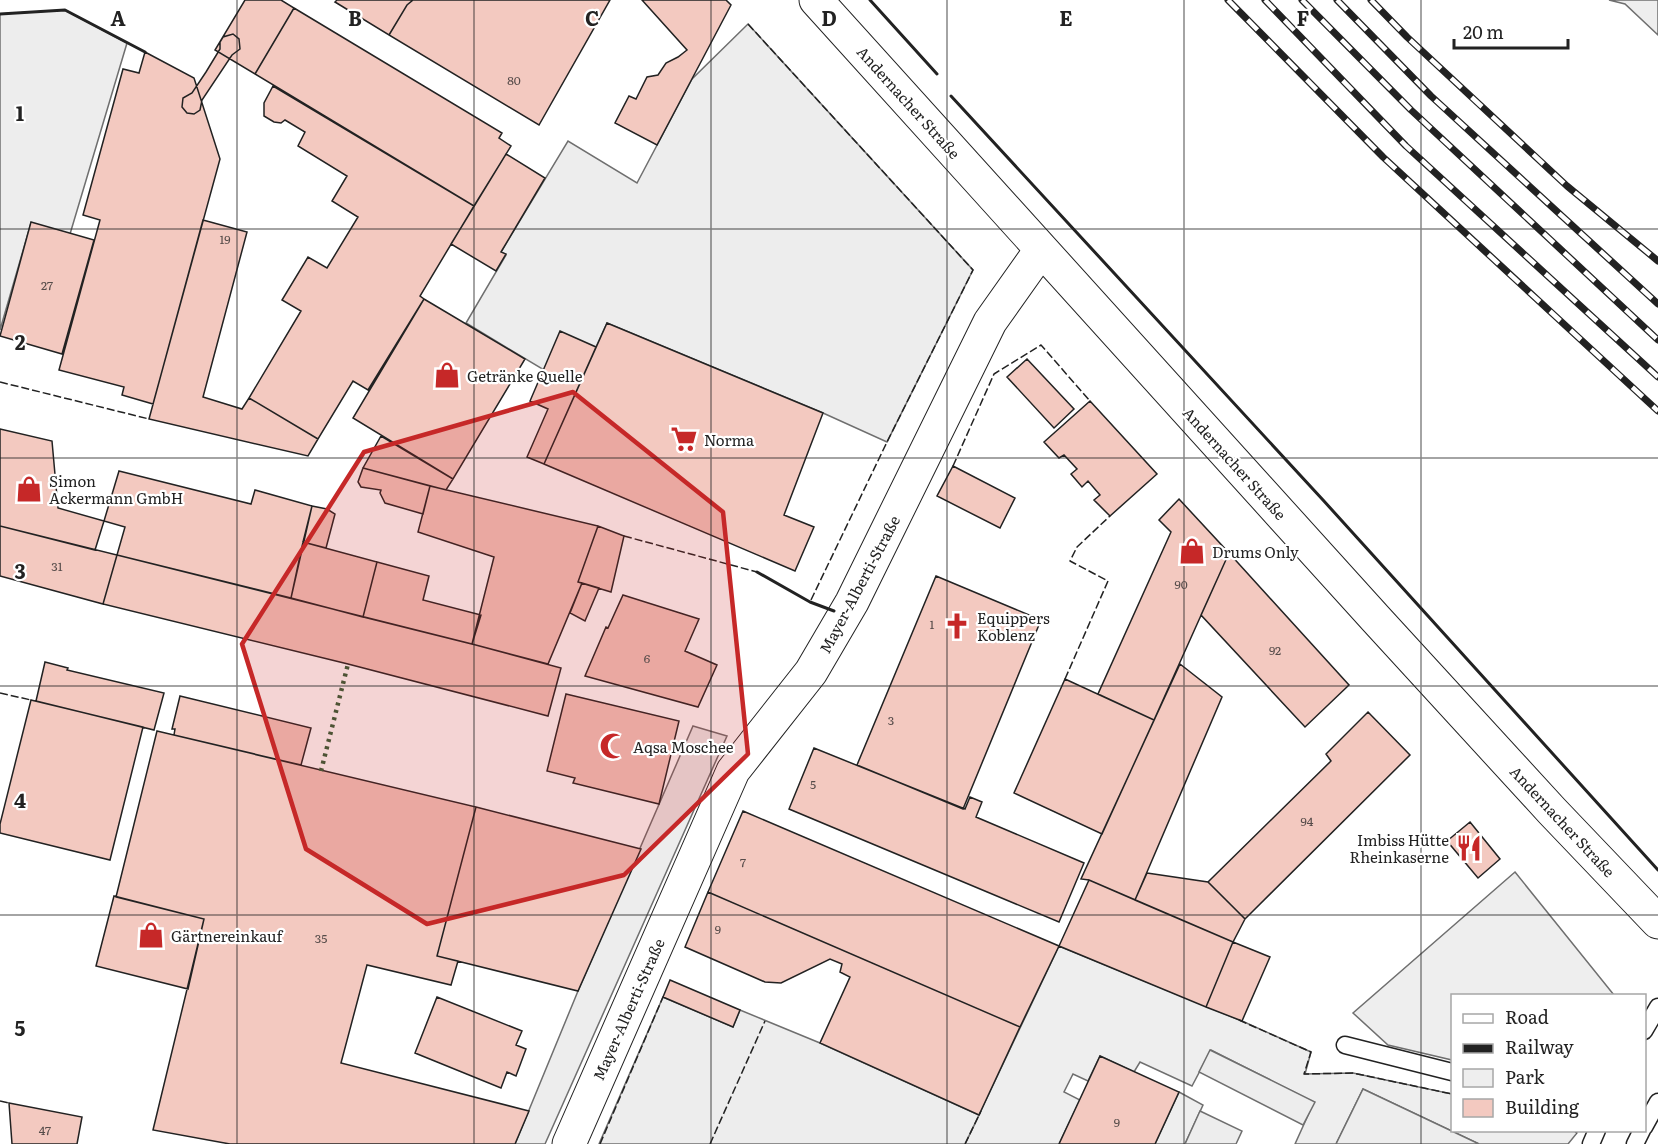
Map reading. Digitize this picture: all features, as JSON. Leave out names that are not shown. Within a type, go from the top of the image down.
[{"type":"street","name":"Andernacher Straße","points":[[816,0],[1536,793],[1658,922]]},
{"type":"street","name":"Mayer-Alberti-Straße","points":[[569,1144],[733,771],[811,672],[852,602],[990,322],[1041,250]]},
{"type":"lane","points":[[1646,1027],[1658,1006]]},
{"type":"lane","points":[[1345,1045],[1451,1072]]},
{"type":"lane","points":[[1646,1122],[1653,1104]]},
{"type":"highlighted area","points":[[573,392],[723,512],[748,754],[624,875],[427,924],[306,849],[242,644],[364,452]]},
{"type":"green space","points":[[1609,0],[1658,0],[1658,35],[1625,4]]},
{"type":"green space","points":[[1515,872],[1613,994],[1451,994],[1451,1060],[1388,1045],[1353,1013]]},
{"type":"green space","points":[[1059,946],[1242,1021],[1311,1052],[1305,1074],[1353,1073],[1451,1094],[1451,1131],[1363,1089],[1336,1144],[1295,1144],[1314,1102],[1211,1050],[1192,1086],[1140,1062],[1134,1072],[1100,1056],[1088,1081],[1073,1074],[1064,1092],[1080,1100],[1059,1144],[965,1144]]},
{"type":"green space","points":[[1179,1092],[1203,1105],[1185,1144],[1155,1144]]},
{"type":"green space","points":[[1454,1132],[1577,1133],[1568,1144],[1479,1144]]},
{"type":"shaded area","points":[[65,10],[127,43],[70,234],[31,223],[0,330],[0,14]]},
{"type":"shaded area","points":[[748,24],[973,270],[887,442],[607,323],[596,347],[544,370],[466,323],[506,255],[501,252],[568,141],[637,183],[692,79]]},
{"type":"shaded area","points":[[693,726],[727,736],[545,1144],[515,1144],[578,991]]},
{"type":"shaded area","points":[[663,997],[733,1027],[740,1010],[820,1043],[979,1115],[965,1144],[599,1144]]},
{"type":"shaded area","points":[[1210,1050],[1315,1102],[1303,1125],[1199,1072]]},
{"type":"shaded area","points":[[1363,1089],[1479,1144],[1336,1144]]},
{"type":"shaded area","points":[[1200,1111],[1242,1131],[1236,1144],[1185,1144]]},
{"type":"building","points":[[245,0],[281,0],[294,8],[255,74],[215,50]]},
{"type":"building","points":[[337,0],[413,0],[407,5],[389,35],[335,2]]},
{"type":"building","points":[[413,0],[610,0],[539,125],[389,35],[407,5]]},
{"type":"building","points":[[642,0],[726,0],[731,5],[657,145],[615,123],[629,96],[636,99],[647,77],[658,75],[666,63],[687,50]]},
{"type":"building","points":[[294,8],[502,133],[499,138],[511,146],[474,206],[255,74]]},
{"type":"building","points":[[233,34],[239,39],[240,49],[232,55],[202,100],[200,110],[194,114],[187,113],[182,107],[183,98],[192,93],[206,72],[220,49],[223,37]]},
{"type":"building","points":[[145,52],[194,78],[220,159],[153,404],[122,395],[124,387],[59,370],[100,220],[83,215],[123,69],[139,73]]},
{"type":"building","points":[[273,86],[474,206],[420,296],[424,299],[368,390],[353,381],[318,439],[249,398],[301,311],[282,300],[308,257],[327,268],[358,217],[332,201],[347,176],[298,146],[305,132],[285,120],[281,123],[274,122],[264,116],[264,103]]},
{"type":"building","points":[[506,154],[545,178],[501,252],[506,254],[496,271],[451,244]]},
{"type":"building","points":[[203,220],[247,232],[203,397],[242,409],[249,398],[318,439],[308,456],[149,419]]},
{"type":"building","points":[[31,222],[94,240],[62,354],[0,336]]},
{"type":"building","name":"Getränke Quelle","points":[[424,299],[525,359],[453,479],[353,418]]},
{"type":"building","name":"Norma","points":[[607,323],[823,413],[784,515],[814,527],[795,571],[544,464]]},
{"type":"building","points":[[560,331],[596,347],[544,464],[527,457],[548,409],[530,401]]},
{"type":"building","points":[[1027,359],[1074,409],[1054,428],[1007,377]]},
{"type":"building","points":[[1090,401],[1157,474],[1110,516],[1094,500],[1100,495],[1088,481],[1082,487],[1071,474],[1077,469],[1064,455],[1059,458],[1044,442]]},
{"type":"building","points":[[0,429],[52,441],[58,508],[104,521],[95,550],[0,526]]},
{"type":"building","points":[[381,436],[453,479],[446,490],[363,468]]},
{"type":"building","points":[[953,466],[1015,498],[1000,528],[937,496]]},
{"type":"building","points":[[363,468],[430,486],[423,514],[385,503],[380,493],[381,490],[361,487],[358,482]]},
{"type":"building","points":[[119,471],[251,504],[255,490],[312,506],[291,598],[117,555],[125,527],[104,521]]},
{"type":"building","points":[[430,486],[598,526],[578,582],[582,583],[548,664],[472,644],[494,557],[418,532]]},
{"type":"building","points":[[1179,499],[1229,553],[1154,720],[1098,694],[1171,532],[1159,520]]},
{"type":"building","points":[[312,506],[327,509],[335,514],[326,548],[303,542]]},
{"type":"building","points":[[0,526],[117,555],[103,604],[0,576]]},
{"type":"building","points":[[598,526],[624,536],[611,592],[578,582]]},
{"type":"building","points":[[303,542],[377,562],[363,617],[291,598]]},
{"type":"building","points":[[1229,553],[1349,685],[1305,727],[1201,615]]},
{"type":"building","points":[[117,555],[561,668],[548,716],[103,604]]},
{"type":"building","points":[[377,562],[429,576],[423,600],[481,615],[472,644],[363,617]]},
{"type":"building","points":[[936,576],[1041,620],[963,809],[857,765]]},
{"type":"building","points":[[582,583],[599,588],[585,621],[570,613]]},
{"type":"building","points":[[623,595],[699,619],[685,651],[717,665],[698,707],[585,676]]},
{"type":"building","points":[[45,662],[68,668],[67,670],[164,693],[154,730],[36,701]]},
{"type":"building","points":[[1180,664],[1222,697],[1135,900],[1089,880],[1081,879]]},
{"type":"building","points":[[1065,679],[1154,720],[1102,834],[1014,793]]},
{"type":"building","name":"Aqsa Moschee","points":[[566,694],[679,721],[659,804],[573,783],[575,778],[547,771]]},
{"type":"building","points":[[180,696],[311,728],[301,765],[174,735],[175,729],[172,729]]},
{"type":"building","points":[[31,700],[143,727],[110,860],[0,833],[0,824]]},
{"type":"building","points":[[1368,712],[1410,755],[1245,919],[1208,882],[1331,761],[1326,754]]},
{"type":"building","points":[[157,731],[476,807],[437,956],[458,961],[451,985],[367,965],[341,1063],[529,1111],[515,1144],[230,1144],[153,1130],[204,919],[116,897]]},
{"type":"building","points":[[814,748],[965,809],[970,797],[982,802],[976,817],[1084,863],[1059,922],[789,809]]},
{"type":"building","points":[[476,807],[641,849],[578,991],[437,956]]},
{"type":"building","points":[[743,811],[1059,946],[1020,1027],[708,892]]},
{"type":"building","points":[[1470,822],[1500,859],[1478,878],[1447,841]]},
{"type":"building","points":[[1147,873],[1208,882],[1245,919],[1233,942],[1135,900]]},
{"type":"building","points":[[1089,880],[1233,942],[1206,1007],[1059,946]]},
{"type":"building","points":[[708,892],[1020,1027],[979,1115],[820,1043],[850,977],[840,972],[842,964],[830,959],[781,983],[765,982],[685,947]]},
{"type":"building","points":[[114,896],[204,919],[188,989],[96,966]]},
{"type":"building","points":[[1233,942],[1270,957],[1242,1021],[1206,1007]]},
{"type":"building","points":[[670,980],[740,1010],[733,1027],[663,997]]},
{"type":"building","points":[[437,997],[522,1031],[516,1045],[526,1049],[516,1076],[507,1072],[501,1088],[415,1053]]},
{"type":"building","points":[[1100,1056],[1179,1092],[1155,1144],[1059,1144]]},
{"type":"building","points":[[9,1103],[82,1117],[77,1144],[12,1144]]},
{"type":"railway","points":[[1228,0],[1383,157],[1658,411]]},
{"type":"railway","points":[[1265,0],[1406,146],[1658,377]]},
{"type":"railway","points":[[1302,0],[1411,110],[1658,340]]},
{"type":"railway","points":[[1337,0],[1431,96],[1658,304]]},
{"type":"railway","points":[[1371,0],[1407,37],[1567,186],[1658,261]]},
{"type":"hedge","points":[[321,771],[348,664]]},
{"type":"fence","points":[[748,24],[973,270],[810,602]]},
{"type":"fence","points":[[953,466],[994,374],[1041,345],[1090,401]]},
{"type":"fence","points":[[0,382],[149,419]]},
{"type":"fence","points":[[1065,679],[1108,581],[1070,561],[1077,547],[1110,516]]},
{"type":"fence","points":[[624,536],[757,572]]},
{"type":"fence","points":[[0,693],[31,700]]},
{"type":"fence","points":[[600,1144],[663,997]]},
{"type":"fence","points":[[1239,1020],[1311,1052],[1304,1074],[1353,1073],[1451,1094]]},
{"type":"fence","points":[[710,1144],[765,1021]]},
{"type":"fence","points":[[0,1101],[9,1103]]},
{"type":"fence","points":[[965,1144],[981,1111]]},
{"type":"wall","points":[[870,0],[937,74]]},
{"type":"wall","points":[[0,14],[65,10],[145,52]]},
{"type":"wall","points":[[951,96],[1323,500],[1658,870]]},
{"type":"wall","points":[[757,572],[810,602],[834,611]]},
{"type":"place","name":"Getränke Quelle","points":[[447,375]]},
{"type":"place","name":"Norma","points":[[684,439]]},
{"type":"place","name":"Simon Ackermann GmbH","points":[[29,489]]},
{"type":"place","name":"Drums Only","points":[[1192,551]]},
{"type":"place","name":"Equippers Koblenz","points":[[957,626]]},
{"type":"place","name":"Aqsa Moschee","points":[[613,746]]},
{"type":"place","name":"Imbiss Hütte Rheinkaserne","points":[[1469,848]]},
{"type":"place","name":"Gärtnereinkauf","points":[[151,935]]}]
